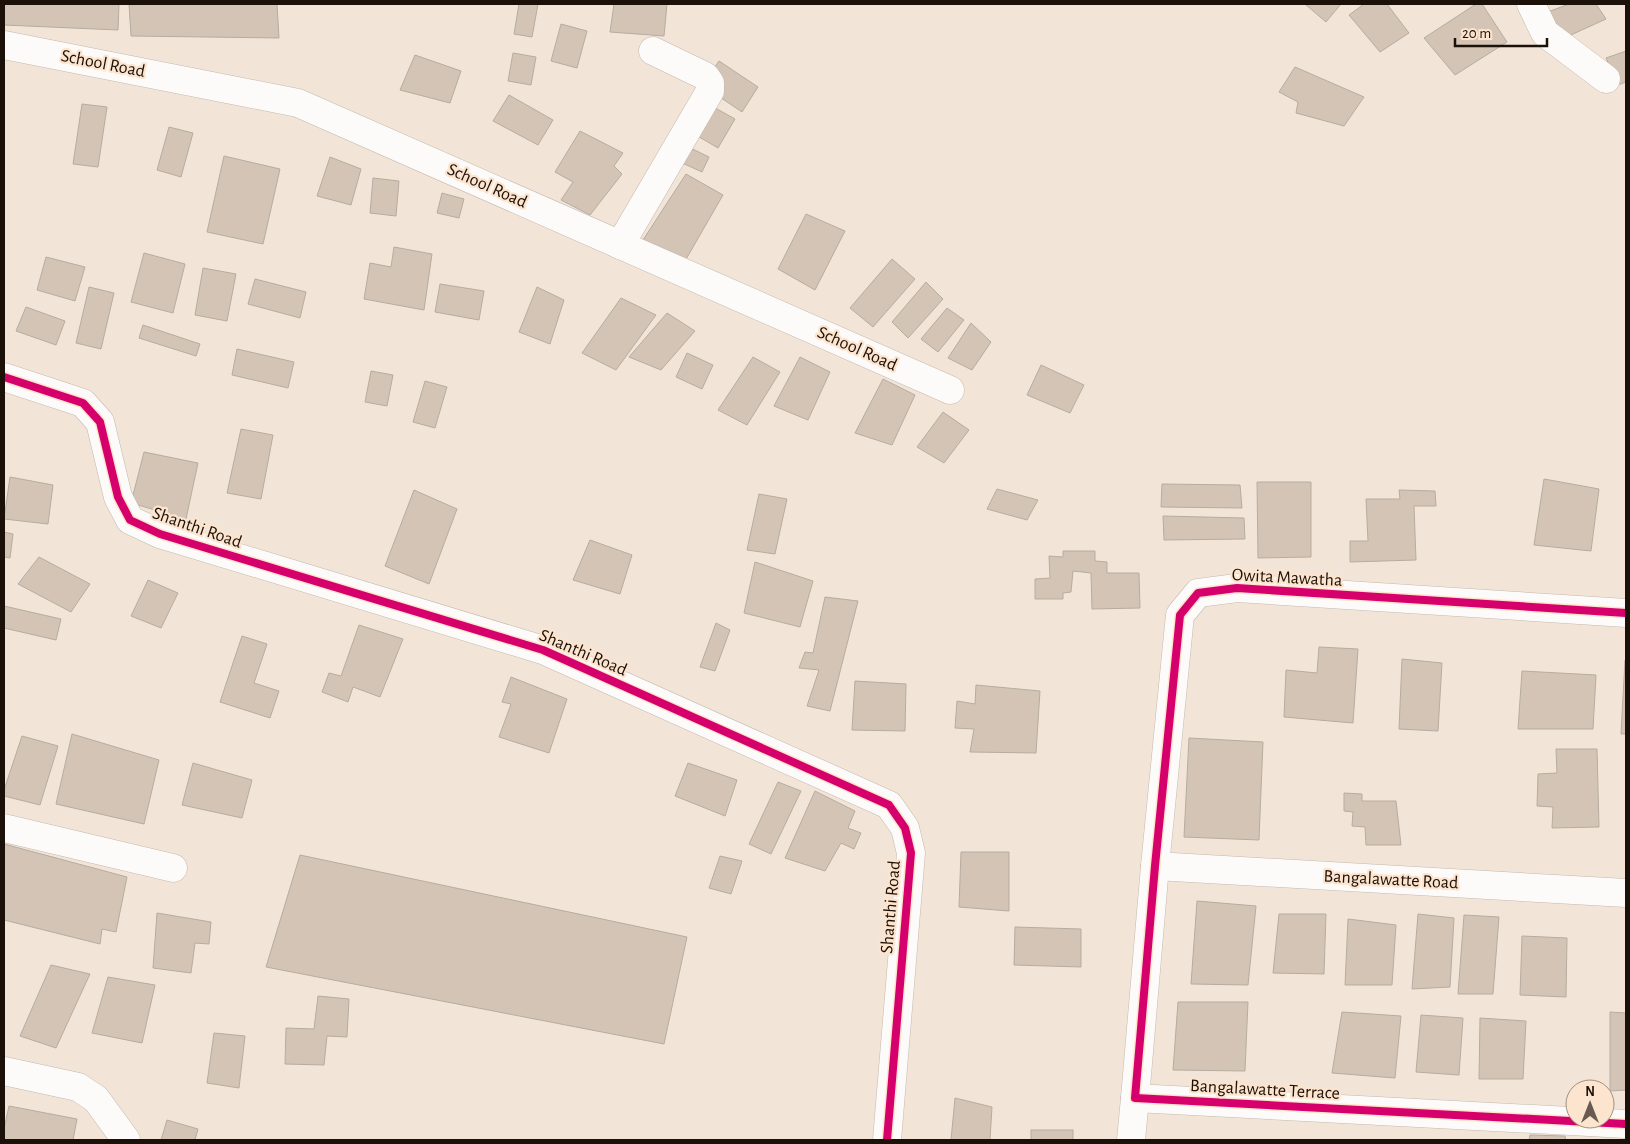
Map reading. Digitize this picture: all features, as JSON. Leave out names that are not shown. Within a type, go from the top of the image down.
[{"type":"street","points":[[1531,4],[1545,33],[1606,79]]},
{"type":"street","name":"School Road","points":[[4,45],[298,103],[950,390]]},
{"type":"street","points":[[620,245],[710,91],[710,83],[705,76],[653,51]]},
{"type":"street","name":"Shanthi Road","points":[[4,377],[83,403],[100,422],[118,497],[130,520],[160,534],[543,650],[889,805],[905,828],[911,853],[887,1140]]},
{"type":"street","name":"Owita Mawatha","points":[[1155,866],[1180,615],[1198,593],[1237,588],[1626,613]]},
{"type":"street","points":[[4,828],[173,868]]},
{"type":"street","points":[[1131,1140],[1155,866]]},
{"type":"street","name":"Bangalawatte Road","points":[[1155,866],[1626,893]]},
{"type":"street","points":[[4,1071],[78,1087],[96,1099],[126,1140]]},
{"type":"street","name":"Bangalawatte Terrace","points":[[1135,1098],[1626,1124]]},
{"type":"building","points":[[4,4],[119,4],[118,30],[4,25]]},
{"type":"building","points":[[129,4],[277,4],[279,38],[131,36]]},
{"type":"building","points":[[519,4],[538,4],[532,37],[514,34]]},
{"type":"building","points":[[614,4],[667,4],[664,36],[610,32]]},
{"type":"building","points":[[1305,4],[1341,4],[1326,22]]},
{"type":"building","points":[[1364,4],[1387,4],[1409,33],[1380,52],[1349,15]]},
{"type":"building","points":[[1476,4],[1482,4],[1507,42],[1455,75],[1424,38]]},
{"type":"building","points":[[1569,4],[1596,4],[1606,19],[1562,39],[1545,13]]},
{"type":"building","points":[[561,24],[587,31],[577,68],[551,61]]},
{"type":"building","points":[[1626,51],[1626,82],[1618,85],[1606,58]]},
{"type":"building","points":[[513,53],[536,57],[531,85],[508,81]]},
{"type":"building","points":[[415,55],[461,71],[450,103],[400,90]]},
{"type":"building","points":[[719,61],[758,87],[742,112],[702,85]]},
{"type":"building","points":[[1295,67],[1364,97],[1344,126],[1296,113],[1298,102],[1279,92]]},
{"type":"building","points":[[509,95],[553,120],[538,145],[493,121]]},
{"type":"building","points":[[701,100],[735,119],[718,148],[684,128]]},
{"type":"building","points":[[82,104],[107,107],[98,167],[73,164]]},
{"type":"building","points":[[169,127],[193,133],[181,177],[157,170]]},
{"type":"building","points":[[580,131],[623,153],[614,166],[622,174],[590,215],[561,200],[573,182],[555,172]]},
{"type":"building","points":[[674,140],[709,157],[702,172],[667,156]]},
{"type":"building","points":[[224,156],[280,169],[263,244],[207,232]]},
{"type":"building","points":[[330,157],[361,169],[351,205],[317,196]]},
{"type":"building","points":[[686,174],[723,195],[685,261],[641,243]]},
{"type":"building","points":[[373,178],[399,181],[396,216],[370,213]]},
{"type":"building","points":[[442,193],[464,199],[459,218],[437,213]]},
{"type":"building","points":[[806,214],[845,231],[815,290],[778,269]]},
{"type":"building","points":[[394,247],[432,254],[424,310],[364,299],[370,263],[391,267]]},
{"type":"building","points":[[144,253],[185,264],[173,313],[131,302]]},
{"type":"building","points":[[46,257],[85,267],[75,301],[37,290]]},
{"type":"building","points":[[892,259],[915,279],[873,327],[850,308]]},
{"type":"building","points":[[203,268],[236,274],[227,321],[195,315]]},
{"type":"building","points":[[255,279],[306,292],[300,318],[248,304]]},
{"type":"building","points":[[926,282],[943,299],[908,338],[892,322]]},
{"type":"building","points":[[440,284],[484,291],[479,320],[435,312]]},
{"type":"building","points":[[89,287],[114,293],[101,349],[76,343]]},
{"type":"building","points":[[537,287],[564,300],[550,344],[519,332]]},
{"type":"building","points":[[621,298],[656,315],[616,370],[582,353]]},
{"type":"building","points":[[26,307],[65,321],[56,345],[16,331]]},
{"type":"building","points":[[947,308],[964,320],[938,352],[921,339]]},
{"type":"building","points":[[667,313],[695,331],[661,370],[629,357]]},
{"type":"building","points":[[971,323],[991,342],[972,370],[948,358]]},
{"type":"building","points":[[143,325],[200,344],[196,356],[139,338]]},
{"type":"building","points":[[237,349],[294,362],[288,388],[232,375]]},
{"type":"building","points":[[687,353],[713,365],[702,389],[676,377]]},
{"type":"building","points":[[753,357],[780,372],[747,425],[718,410]]},
{"type":"building","points":[[800,357],[830,372],[808,420],[774,406]]},
{"type":"building","points":[[1041,365],[1084,385],[1070,413],[1027,395]]},
{"type":"building","points":[[371,371],[393,375],[387,406],[365,402]]},
{"type":"building","points":[[883,379],[915,395],[892,445],[855,433]]},
{"type":"building","points":[[425,381],[447,387],[435,428],[413,422]]},
{"type":"building","points":[[943,412],[969,430],[944,463],[917,447]]},
{"type":"building","points":[[241,429],[273,435],[261,499],[227,493]]},
{"type":"building","points":[[144,452],[198,463],[186,519],[131,503]]},
{"type":"building","points":[[10,477],[53,485],[48,524],[4,519]]},
{"type":"building","points":[[1544,479],[1599,489],[1591,551],[1534,545]]},
{"type":"building","points":[[1257,482],[1311,482],[1311,557],[1258,558]]},
{"type":"building","points":[[1162,484],[1240,485],[1242,508],[1161,507]]},
{"type":"building","points":[[997,489],[1038,500],[1027,520],[987,509]]},
{"type":"building","points":[[414,490],[457,509],[429,584],[385,566]]},
{"type":"building","points":[[1399,490],[1435,491],[1436,506],[1414,506],[1416,560],[1350,562],[1350,541],[1368,541],[1366,499],[1400,499]]},
{"type":"building","points":[[759,494],[787,499],[775,554],[747,550]]},
{"type":"building","points":[[1163,516],[1244,518],[1245,539],[1164,540]]},
{"type":"building","points":[[4,532],[13,534],[10,558],[4,557]]},
{"type":"building","points":[[590,540],[632,555],[620,594],[573,580]]},
{"type":"building","points":[[1063,551],[1095,551],[1095,561],[1107,562],[1107,573],[1139,573],[1140,608],[1092,609],[1091,573],[1073,571],[1071,592],[1063,593],[1063,599],[1035,599],[1035,579],[1050,578],[1049,556],[1063,557]]},
{"type":"building","points":[[39,557],[90,584],[71,612],[18,584]]},
{"type":"building","points":[[755,562],[813,581],[800,627],[744,613]]},
{"type":"building","points":[[148,580],[178,593],[161,628],[131,616]]},
{"type":"building","points":[[825,597],[858,601],[830,711],[807,706],[819,670],[799,668],[805,652],[813,653]]},
{"type":"building","points":[[4,606],[61,619],[56,640],[4,628]]},
{"type":"building","points":[[716,623],[730,630],[715,671],[700,667]]},
{"type":"building","points":[[359,625],[403,639],[380,697],[353,687],[348,702],[322,692],[329,673],[341,676]]},
{"type":"building","points":[[242,636],[267,644],[254,683],[279,691],[270,718],[220,702]]},
{"type":"building","points":[[1319,647],[1358,649],[1353,723],[1284,717],[1286,670],[1317,673]]},
{"type":"building","points":[[1402,659],[1442,663],[1438,731],[1399,729]]},
{"type":"building","points":[[1625,660],[1626,734],[1621,734]]},
{"type":"building","points":[[1522,671],[1596,675],[1593,729],[1518,729]]},
{"type":"building","points":[[511,677],[567,699],[549,753],[499,737],[511,704],[502,702]]},
{"type":"building","points":[[855,681],[906,684],[905,731],[852,730]]},
{"type":"building","points":[[976,685],[1040,691],[1036,753],[970,752],[974,729],[955,728],[957,701],[975,704]]},
{"type":"building","points":[[72,734],[159,760],[144,824],[56,804]]},
{"type":"building","points":[[22,736],[58,746],[40,805],[4,796],[4,790]]},
{"type":"building","points":[[1189,738],[1263,742],[1259,840],[1184,837]]},
{"type":"building","points":[[1556,749],[1597,749],[1599,827],[1552,828],[1553,807],[1537,806],[1538,774],[1557,773]]},
{"type":"building","points":[[193,763],[252,780],[242,818],[182,805]]},
{"type":"building","points":[[688,763],[737,780],[725,816],[675,796]]},
{"type":"building","points":[[778,782],[801,791],[771,854],[749,844]]},
{"type":"building","points":[[815,791],[855,811],[848,828],[861,833],[854,849],[841,843],[825,871],[785,858]]},
{"type":"building","points":[[1344,793],[1362,794],[1362,801],[1396,801],[1401,845],[1366,845],[1365,827],[1352,826],[1353,812],[1344,811]]},
{"type":"building","points":[[4,844],[127,877],[116,932],[102,929],[100,944],[4,920]]},
{"type":"building","points":[[961,852],[1009,852],[1009,911],[959,907]]},
{"type":"building","points":[[300,855],[687,937],[664,1044],[266,967]]},
{"type":"building","points":[[720,856],[742,861],[731,894],[709,888]]},
{"type":"building","points":[[1197,901],[1256,906],[1248,985],[1191,984]]},
{"type":"building","points":[[157,913],[211,922],[209,944],[195,943],[191,973],[153,968]]},
{"type":"building","points":[[1279,914],[1326,914],[1324,974],[1273,973]]},
{"type":"building","points":[[1418,914],[1454,918],[1450,987],[1412,989]]},
{"type":"building","points":[[1464,915],[1499,917],[1493,994],[1458,994]]},
{"type":"building","points":[[1348,919],[1396,925],[1392,985],[1345,985]]},
{"type":"building","points":[[1015,927],[1081,929],[1081,967],[1014,965]]},
{"type":"building","points":[[1522,936],[1567,938],[1566,997],[1520,995]]},
{"type":"building","points":[[51,965],[90,974],[56,1048],[20,1036]]},
{"type":"building","points":[[108,977],[155,985],[142,1043],[92,1033]]},
{"type":"building","points":[[318,996],[349,999],[347,1037],[327,1036],[324,1065],[285,1064],[286,1028],[314,1029]]},
{"type":"building","points":[[1178,1002],[1248,1002],[1245,1071],[1173,1070]]},
{"type":"building","points":[[1342,1012],[1401,1016],[1395,1078],[1332,1073]]},
{"type":"building","points":[[1610,1012],[1626,1013],[1626,1090],[1615,1091],[1615,1079],[1610,1079]]},
{"type":"building","points":[[1421,1015],[1463,1018],[1459,1075],[1416,1072]]},
{"type":"building","points":[[1480,1018],[1526,1021],[1523,1079],[1479,1079]]},
{"type":"building","points":[[214,1033],[245,1036],[239,1088],[207,1083]]},
{"type":"building","points":[[955,1098],[992,1107],[990,1140],[951,1140]]},
{"type":"building","points":[[9,1106],[77,1119],[73,1140],[4,1140],[4,1129]]},
{"type":"building","points":[[167,1120],[198,1129],[195,1140],[161,1140]]},
{"type":"building","points":[[1031,1130],[1073,1130],[1073,1140],[1031,1140]]},
{"type":"building","points":[[1530,1135],[1565,1136],[1566,1140],[1529,1140]]},
{"type":"cycle path","points":[[4,377],[83,403],[100,422],[118,497],[130,520],[160,534],[543,650],[889,805],[905,828],[911,853],[887,1140]]},
{"type":"cycle path","points":[[1626,613],[1237,588],[1198,593],[1180,615],[1155,866],[1135,1098],[1626,1124]]}]
